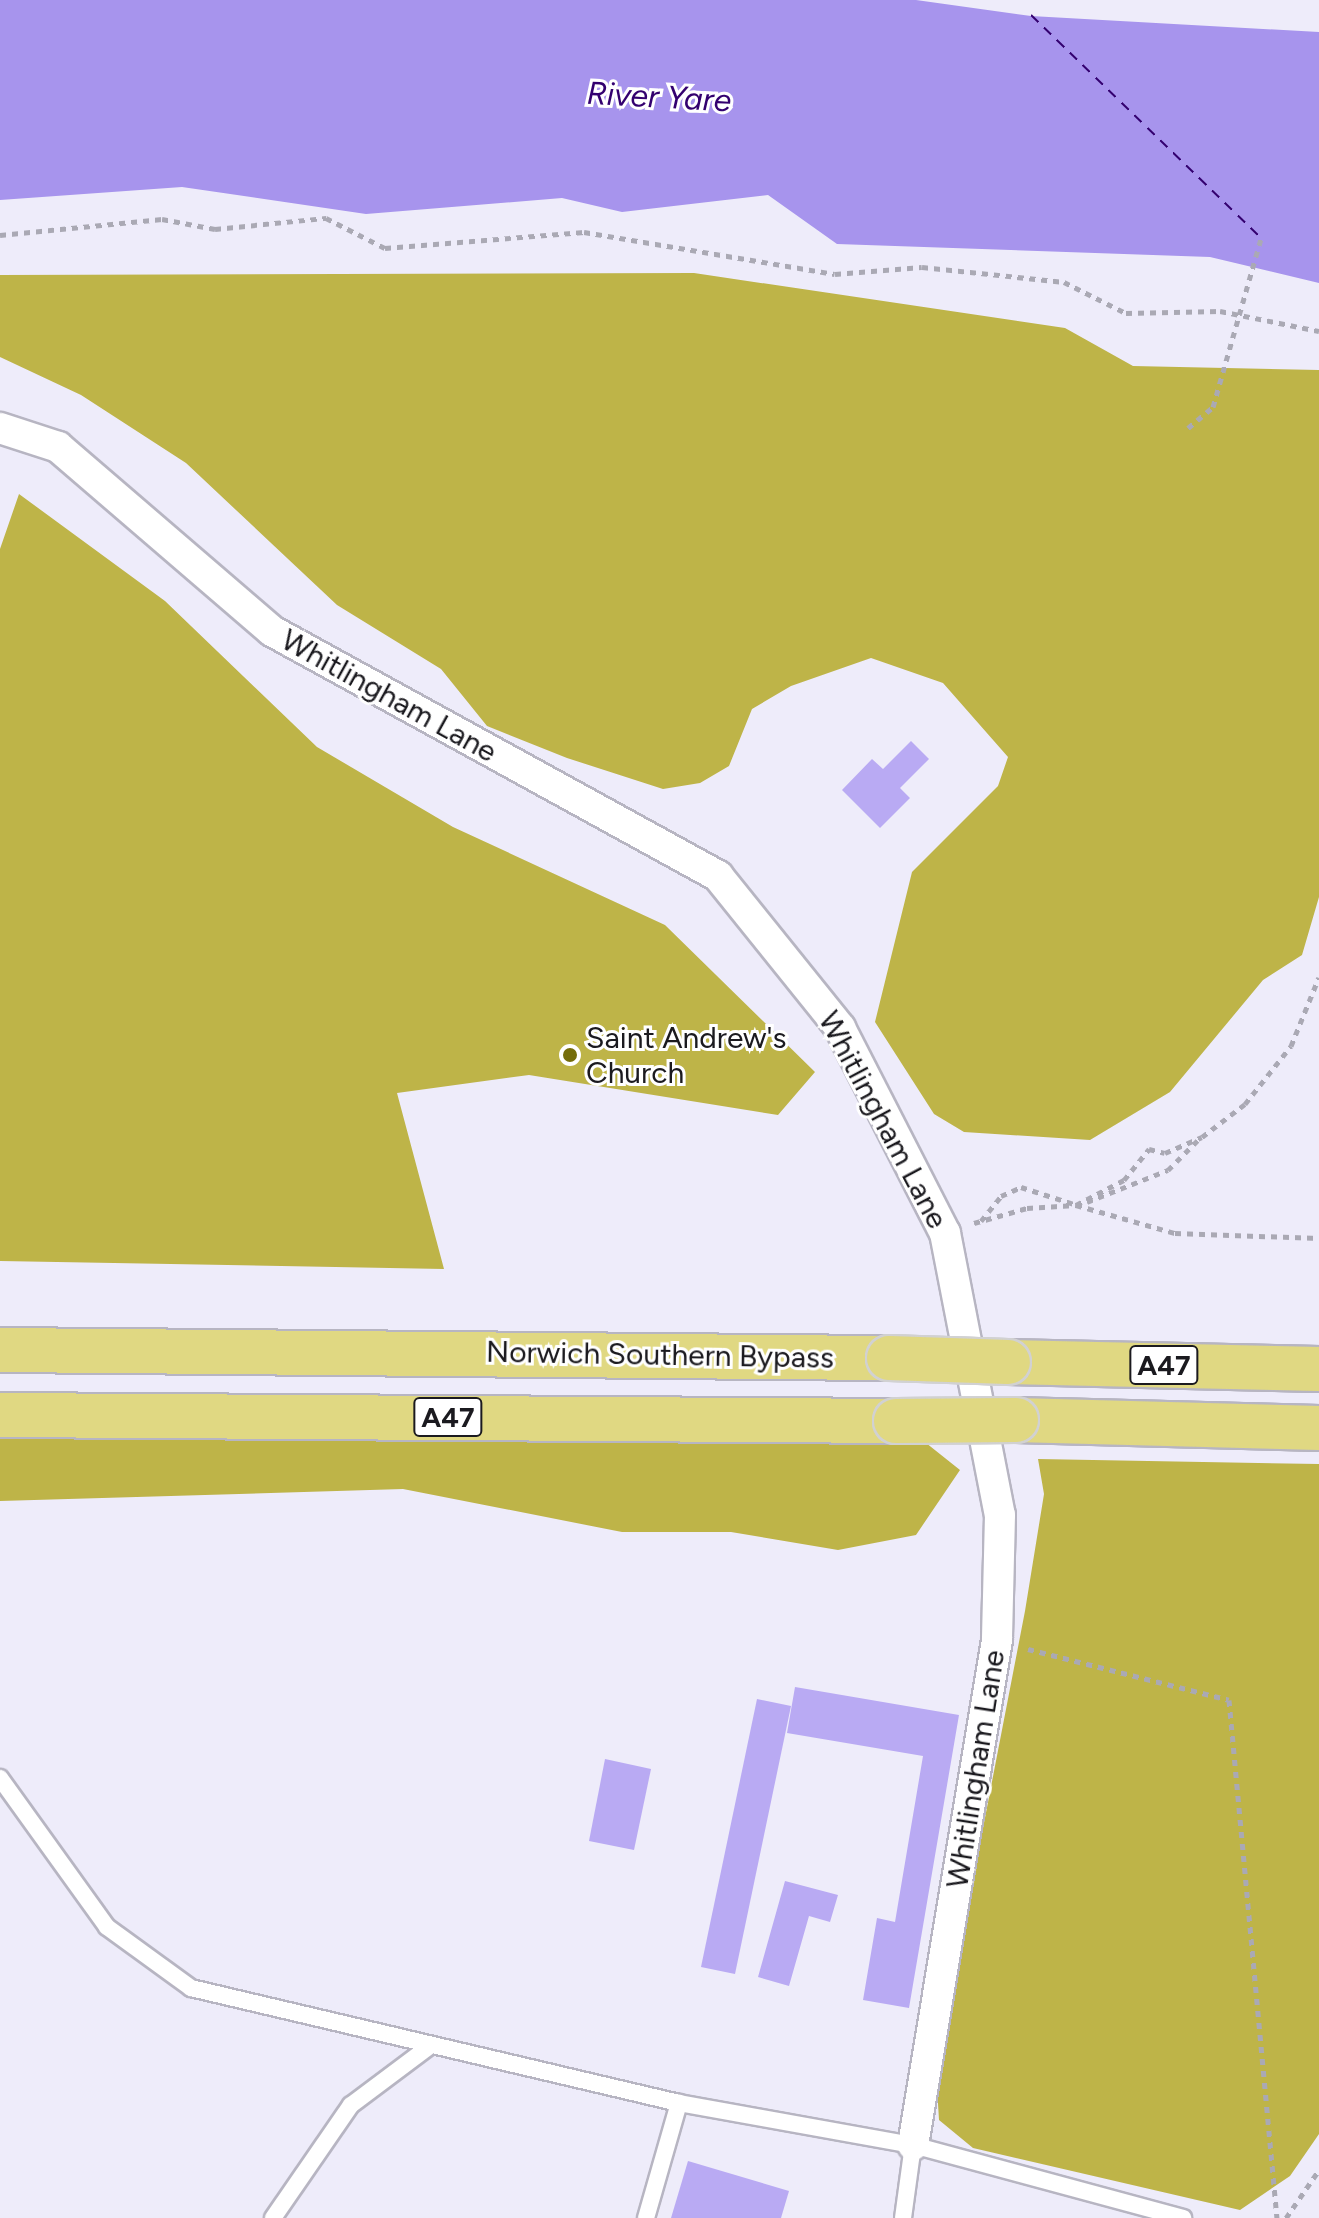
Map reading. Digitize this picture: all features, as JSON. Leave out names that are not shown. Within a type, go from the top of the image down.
[{"type":"highway","name":"Norwich Southern Bypass","points":[[0,1350],[889,1358],[1319,1369]]},
{"type":"highway","name":"Norwich Southern Bypass","points":[[0,1415],[1016,1420],[1319,1428]]},
{"type":"street","name":"Whitlingham Lane","points":[[0,428],[58,447],[272,631],[718,876],[840,1028],[945,1233],[1000,1515],[997,1640],[913,2145]]},
{"type":"lane","points":[[0,1778],[107,1927],[143,1958],[191,1988],[679,2103],[913,2145],[1183,2218]]},
{"type":"lane","points":[[273,2218],[351,2105],[430,2046]]},
{"type":"lane","points":[[646,2218],[679,2103]]},
{"type":"lane","points":[[903,2218],[913,2145]]},
{"type":"path","points":[[0,235],[162,219],[215,229],[326,218],[385,248],[584,232],[835,274],[922,267],[1064,282],[1126,313],[1239,315],[1319,331]]},
{"type":"path","points":[[1188,428],[1213,407],[1261,238]]},
{"type":"path","points":[[945,1233],[981,1221],[1076,1205],[1168,1170],[1202,1137],[1245,1104],[1291,1046],[1319,977]]},
{"type":"path","points":[[1076,1205],[1124,1180],[1149,1149],[1165,1153],[1202,1137]]},
{"type":"path","points":[[981,1221],[1001,1196],[1021,1187],[1175,1233],[1319,1238]]},
{"type":"path","points":[[997,1640],[1229,1700],[1277,2218]]},
{"type":"path","points":[[1286,2218],[1319,2170]]},
{"type":"shaded area","points":[[694,273],[1065,328],[1133,366],[1319,370],[1319,897],[1302,955],[1263,980],[1170,1092],[1090,1140],[964,1132],[934,1114],[875,1022],[912,872],[998,786],[1008,757],[943,683],[871,658],[791,686],[752,709],[729,766],[700,783],[663,789],[567,758],[487,726],[441,669],[337,605],[186,463],[81,395],[0,357],[0,275]]},
{"type":"shaded area","points":[[19,494],[165,601],[317,747],[453,827],[665,925],[815,1072],[778,1115],[529,1075],[397,1093],[444,1269],[0,1261],[0,549]]},
{"type":"shaded area","points":[[911,1431],[960,1470],[916,1535],[838,1550],[731,1532],[622,1532],[403,1489],[0,1501],[0,1434]]},
{"type":"shaded area","points":[[1038,1459],[1319,1464],[1319,2134],[1290,2176],[1240,2210],[973,2148],[939,2120],[936,2071],[1025,1611],[1044,1494]]},
{"type":"water","name":"River Yare","points":[[0,0],[916,0],[1031,16],[1319,32],[1319,283],[1210,257],[837,244],[768,195],[622,212],[562,198],[366,214],[182,187],[0,200]]},
{"type":"building","points":[[911,741],[929,759],[900,788],[910,798],[880,828],[842,790],[872,759],[883,769]]},
{"type":"building","points":[[795,1687],[959,1715],[909,2008],[863,2000],[877,1918],[895,1922],[923,1756],[787,1733]]},
{"type":"building","points":[[757,1699],[791,1706],[735,1974],[701,1967]]},
{"type":"building","points":[[605,1759],[651,1769],[634,1850],[589,1841]]},
{"type":"building","points":[[785,1881],[838,1895],[830,1922],[809,1916],[789,1986],[758,1977]]},
{"type":"building","points":[[688,2161],[789,2191],[781,2218],[671,2218]]},
{"type":"ferry route","points":[[1031,15],[1261,238]]},
{"type":"place","name":"Saint Andrew's Church","points":[[570,1055]]}]
